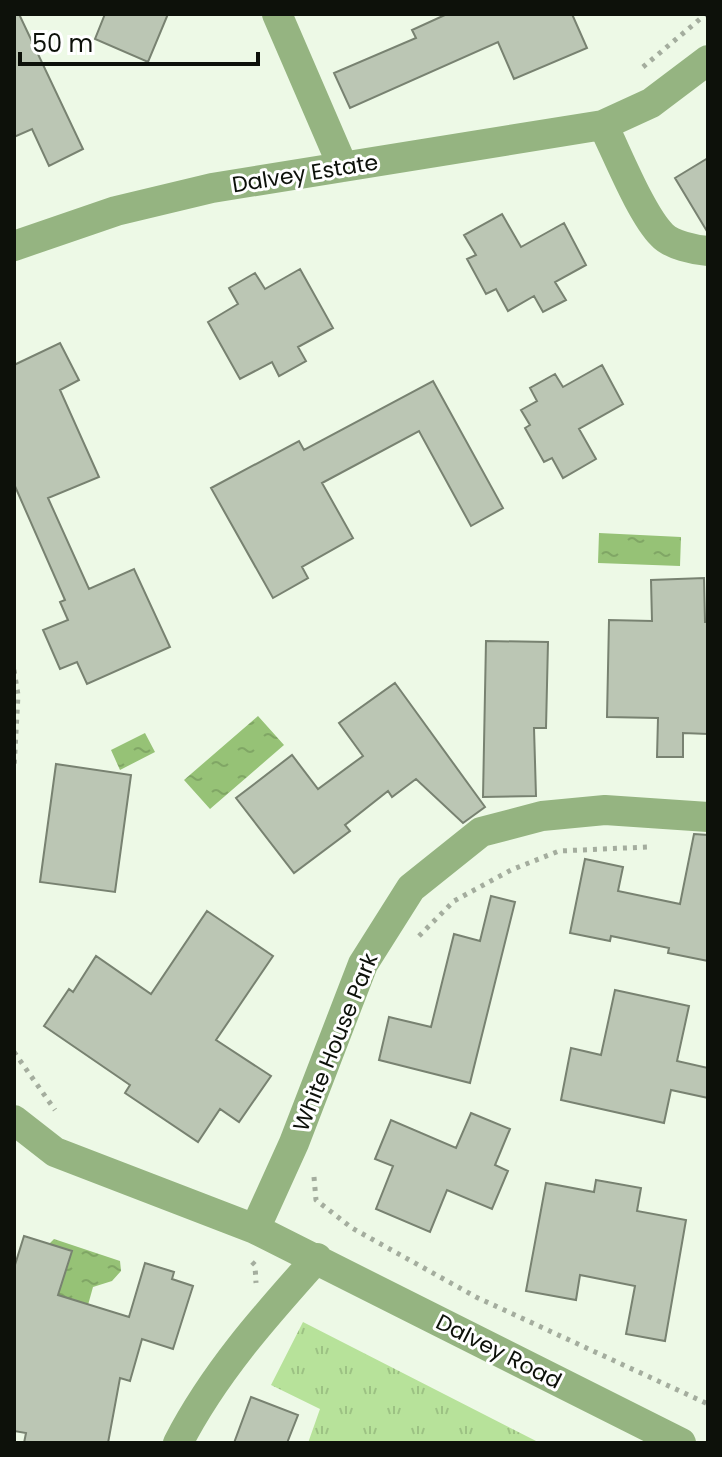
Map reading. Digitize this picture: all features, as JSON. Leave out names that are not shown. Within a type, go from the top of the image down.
[{"type":"street","points":[[277,14],[343,167]]},
{"type":"street","name":"Dalvey Estate","points":[[14,246],[129,208],[212,188],[603,125],[651,103],[708,60]]},
{"type":"street","points":[[603,125],[646,212],[663,236],[681,245],[708,251]]},
{"type":"street","name":"White House Park","points":[[255,1229],[294,1143],[363,964],[411,888],[481,832],[542,816],[605,810],[708,817]]},
{"type":"street","name":"Dalvey Road","points":[[14,1120],[55,1152],[255,1229],[681,1443]]},
{"type":"street","points":[[178,1443],[226,1364],[317,1258]]},
{"type":"path","points":[[14,670],[18,695],[14,769]]},
{"type":"path","points":[[418,937],[454,901],[511,870],[559,851],[656,846]]},
{"type":"path","points":[[313,1174],[316,1200],[352,1228],[476,1297],[708,1404]]},
{"type":"path","points":[[249,1258],[255,1265],[256,1288]]},
{"type":"green space","points":[[303,1322],[540,1443],[308,1443],[320,1409],[271,1385]]},
{"type":"water","points":[[599,533],[681,537],[680,566],[598,563]]},
{"type":"water","points":[[258,716],[284,745],[210,809],[184,780]]},
{"type":"water","points":[[145,733],[155,752],[120,770],[111,750]]},
{"type":"water","points":[[54,1239],[120,1261],[121,1271],[112,1281],[93,1287],[88,1305],[58,1295],[72,1251],[49,1244]]},
{"type":"building","points":[[14,14],[19,14],[83,149],[49,166],[32,129],[14,137]]},
{"type":"building","points":[[105,14],[168,14],[148,62],[95,39]]},
{"type":"building","points":[[447,14],[572,14],[587,48],[514,79],[498,42],[350,108],[334,73],[416,38],[412,30]]},
{"type":"building","points":[[708,158],[708,233],[675,178]]},
{"type":"building","points":[[502,214],[521,247],[564,223],[586,265],[555,282],[566,300],[543,312],[534,296],[508,311],[496,289],[486,294],[467,259],[476,255],[464,235]]},
{"type":"building","points":[[300,269],[333,328],[298,347],[306,361],[279,376],[272,362],[240,379],[208,322],[238,304],[229,288],[255,273],[265,289]]},
{"type":"building","points":[[60,343],[79,380],[60,390],[99,477],[48,498],[89,589],[134,569],[170,647],[87,684],[77,662],[60,669],[43,630],[68,620],[60,602],[65,600],[14,484],[14,365]]},
{"type":"building","points":[[602,365],[623,404],[579,429],[596,459],[563,478],[552,458],[544,462],[525,428],[530,425],[521,410],[537,401],[530,388],[555,374],[563,387]]},
{"type":"building","points":[[433,381],[503,508],[471,526],[419,431],[322,483],[353,538],[302,567],[308,578],[273,598],[211,488],[299,441],[304,450]]},
{"type":"building","points":[[704,578],[705,622],[708,622],[708,734],[683,733],[683,757],[657,757],[658,718],[607,717],[609,620],[652,621],[651,580]]},
{"type":"building","points":[[486,641],[548,642],[546,728],[534,728],[536,796],[483,797]]},
{"type":"building","points":[[395,683],[485,807],[463,823],[416,779],[392,797],[388,791],[345,825],[350,831],[294,873],[236,798],[292,755],[318,789],[363,756],[339,723]]},
{"type":"building","points":[[56,764],[131,775],[115,892],[40,882]]},
{"type":"building","points":[[694,834],[708,835],[708,961],[668,953],[669,948],[611,936],[610,941],[570,933],[585,859],[623,867],[618,891],[680,904]]},
{"type":"building","points":[[491,896],[515,902],[470,1083],[379,1060],[389,1017],[431,1027],[454,934],[480,941]]},
{"type":"building","points":[[207,911],[273,956],[216,1040],[271,1076],[239,1122],[220,1109],[198,1142],[125,1093],[130,1085],[44,1026],[69,989],[73,992],[96,956],[151,994]]},
{"type":"building","points":[[615,990],[689,1006],[677,1061],[708,1068],[708,1098],[671,1090],[664,1123],[561,1100],[571,1048],[601,1055]]},
{"type":"building","points":[[471,1113],[510,1129],[495,1165],[508,1171],[492,1209],[447,1190],[430,1232],[376,1209],[393,1166],[375,1159],[391,1120],[456,1148]]},
{"type":"building","points":[[596,1180],[641,1188],[637,1211],[686,1220],[665,1341],[626,1334],[635,1286],[580,1275],[576,1300],[526,1291],[546,1183],[594,1192]]},
{"type":"building","points":[[24,1236],[72,1251],[58,1295],[129,1317],[145,1263],[174,1272],[172,1279],[193,1286],[173,1349],[142,1339],[130,1381],[120,1378],[108,1443],[24,1443],[26,1433],[14,1431],[14,1268]]},
{"type":"building","points":[[251,1397],[298,1415],[287,1443],[234,1443]]}]
